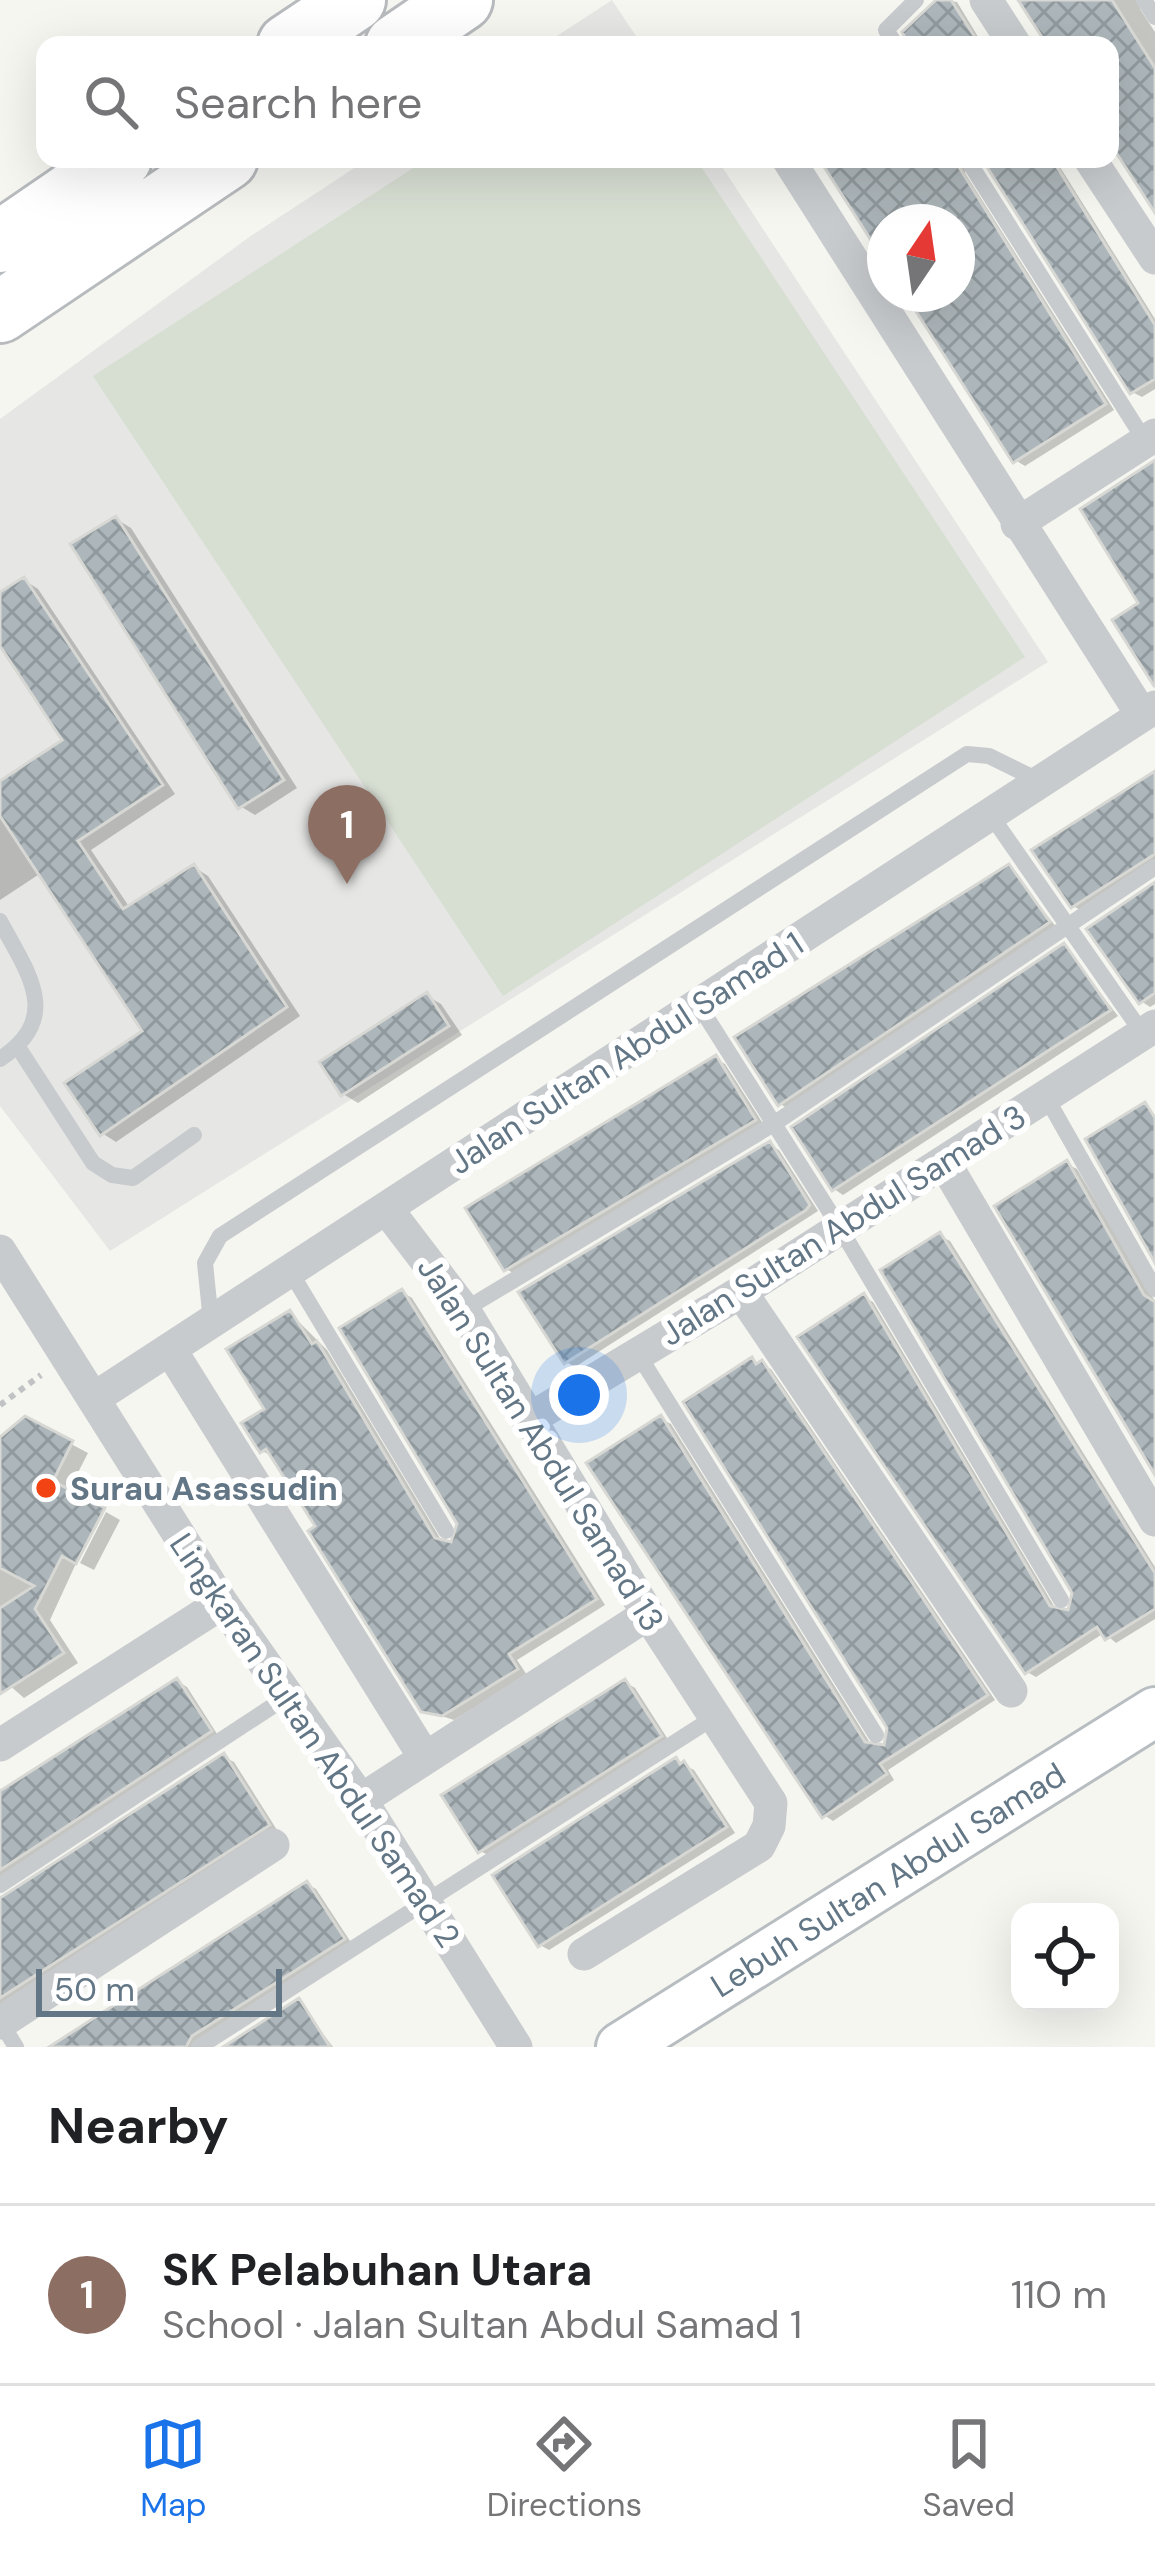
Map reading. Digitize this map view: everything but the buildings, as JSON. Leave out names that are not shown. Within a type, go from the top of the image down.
[{"type":"highway","points":[[301,36],[355,0]]},
{"type":"highway","points":[[409,36],[462,0]]},
{"type":"highway","points":[[0,242],[108,168]]},
{"type":"highway","points":[[0,312],[213,168]]},
{"type":"street","points":[[986,0],[1010,36]]},
{"type":"street","points":[[794,168],[1017,524],[1148,711]]},
{"type":"street","points":[[1096,168],[1155,258]]},
{"type":"street","points":[[1017,524],[1150,438]]},
{"type":"street","name":"Jalan Sultan Abdul Samad 1","points":[[96,1397],[1148,711]]},
{"type":"street","name":"Jalan Sultan Abdul Samad 3","points":[[528,1420],[741,1292],[1046,1097],[1151,1038]]},
{"type":"street","points":[[944,1162],[1155,1520]]},
{"type":"street","name":"Jalan Sultan Abdul Samad 13","points":[[386,1208],[464,1310],[648,1613],[771,1802],[770,1826],[759,1846],[584,1954]]},
{"type":"street","name":"Lingkaran Sultan Abdul Samad 2","points":[[0,1251],[223,1603],[361,1800],[516,2047]]},
{"type":"street","points":[[741,1292],[1011,1691]]},
{"type":"street","points":[[170,1349],[425,1758]]},
{"type":"street","points":[[0,1745],[223,1603]]},
{"type":"street","points":[[361,1800],[648,1613]]},
{"type":"street","name":"Lebuh Sultan Abdul Samad","points":[[621,2047],[1155,1712]]},
{"type":"street","points":[[0,2022],[273,1845]]},
{"type":"lane","points":[[890,36],[886,30],[916,0]]},
{"type":"lane","points":[[1144,0],[1155,17]]},
{"type":"lane","points":[[974,168],[1150,438]]},
{"type":"lane","points":[[211,1322],[205,1263],[220,1236],[967,754],[988,756],[1040,781]]},
{"type":"lane","points":[[990,814],[1063,924],[1151,1038]]},
{"type":"lane","points":[[464,1310],[772,1124],[1063,924],[1155,867]]},
{"type":"lane","points":[[0,921],[39,995],[34,1018],[18,1047],[0,1059]]},
{"type":"lane","points":[[700,1007],[840,1228],[1061,1600]]},
{"type":"lane","points":[[18,1047],[93,1163],[112,1175],[133,1178],[194,1135]]},
{"type":"lane","points":[[1046,1097],[1155,1289]]},
{"type":"lane","points":[[290,1271],[446,1532]]},
{"type":"lane","points":[[638,1354],[876,1735]]},
{"type":"lane","points":[[0,1886],[288,1696]]},
{"type":"lane","points":[[199,2047],[716,1716]]},
{"type":"lane","points":[[0,2022],[16,2047]]},
{"type":"path","points":[[0,1405],[68,1355]]},
{"type":"shaded area","points":[[612,0],[636,36],[557,36]]},
{"type":"shaded area","points":[[354,168],[723,168],[1048,662],[110,1251],[0,1106],[0,419],[252,235]]},
{"type":"shaded area","points":[[413,168],[702,168],[1025,657],[503,996],[93,376]]},
{"type":"place","name":"SK Pelabuhan Utara","points":[[347,884]]},
{"type":"place","name":"Surau Asassudin","points":[[46,1488]]}]
